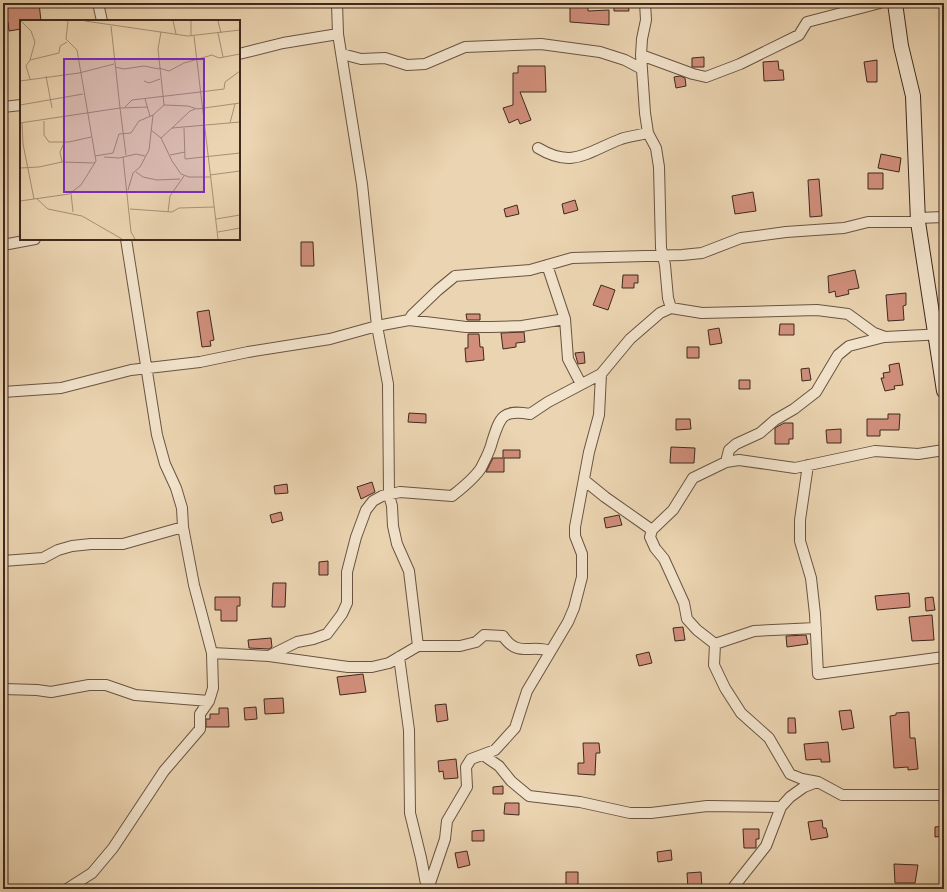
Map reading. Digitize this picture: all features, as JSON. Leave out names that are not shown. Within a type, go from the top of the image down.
[{"type":"street","points":[[98,3],[102,20]]},
{"type":"street","points":[[337,3],[338,34],[362,184],[377,326],[388,384],[389,495],[397,544],[409,571],[418,646]]},
{"type":"street","points":[[645,3],[646,20],[642,39],[642,69],[648,132],[656,148],[659,167],[661,248],[665,265],[668,298],[671,308]]},
{"type":"street","points":[[641,55],[693,74],[706,77],[740,64],[799,35],[807,22],[880,3]]},
{"type":"street","points":[[896,3],[901,46],[913,96],[918,220],[939,334],[944,391]]},
{"type":"street","points":[[240,54],[283,43],[338,34]]},
{"type":"street","points":[[342,54],[361,59],[385,58],[407,65],[425,64],[465,47],[542,44],[600,52],[626,60],[642,69]]},
{"type":"street","points":[[3,107],[20,105]]},
{"type":"street","points":[[538,148],[552,156],[574,158],[622,139],[648,132]]},
{"type":"street","points":[[409,320],[412,315],[438,290],[456,276],[530,270],[572,258],[662,256],[702,253],[741,238],[766,234],[820,230],[868,222],[918,220],[944,217]]},
{"type":"street","points":[[3,245],[30,240]]},
{"type":"street","points":[[67,889],[92,873],[113,848],[164,771],[200,729],[200,714],[209,701],[213,688],[212,653],[194,585],[183,527],[182,508],[176,488],[165,464],[157,434],[126,240]]},
{"type":"street","points":[[547,266],[565,319],[568,359],[581,384]]},
{"type":"street","points":[[269,656],[297,642],[314,639],[327,634],[335,624],[347,603],[347,572],[360,522],[373,502],[389,495],[411,492],[443,497],[452,496],[468,483],[480,469],[493,441],[498,421],[505,415],[516,412],[530,414],[548,402],[601,374],[630,339],[660,313],[671,308],[702,313],[784,310],[835,312],[848,314],[874,333],[885,337]]},
{"type":"street","points":[[3,392],[61,388],[131,370],[200,362],[248,352],[330,339],[377,326],[409,320],[472,327],[522,326],[565,319]]},
{"type":"street","points":[[726,462],[729,450],[736,444],[760,433],[775,420],[794,409],[816,392],[838,355],[849,346],[866,340],[885,337],[939,334]]},
{"type":"street","points":[[427,889],[445,839],[447,821],[467,787],[466,767],[471,759],[495,750],[515,728],[527,691],[568,622],[574,608],[582,577],[582,554],[575,536],[575,527],[589,452],[599,415],[601,374]]},
{"type":"street","points":[[715,644],[697,630],[687,619],[684,602],[664,559],[655,548],[650,537],[652,530],[673,510],[693,478],[726,462],[739,460],[795,468],[875,451],[918,454],[944,450]]},
{"type":"street","points":[[808,465],[800,520],[800,540],[811,578],[816,628],[818,674],[944,657]]},
{"type":"street","points":[[584,480],[605,497],[652,530]]},
{"type":"street","points":[[3,562],[43,558],[58,550],[72,546],[123,544],[183,527]]},
{"type":"street","points":[[715,644],[754,631],[816,628]]},
{"type":"street","points":[[212,653],[269,656],[348,667],[372,667],[389,663],[418,646],[460,646],[476,642],[484,635],[503,636],[508,644],[523,650],[550,651]]},
{"type":"street","points":[[715,644],[714,665],[725,688],[741,712],[769,738],[790,774],[802,779],[818,782],[842,795],[944,795]]},
{"type":"street","points":[[399,657],[409,730],[410,813],[427,889]]},
{"type":"street","points":[[3,689],[51,692],[89,685],[106,685],[135,695],[209,701]]},
{"type":"street","points":[[483,755],[499,766],[511,781],[529,796],[580,802],[630,813],[652,813],[707,806],[781,807]]},
{"type":"street","points":[[732,889],[766,846],[781,807],[790,796],[804,787],[818,782]]},
{"type":"building","points":[[3,3],[39,3],[41,20],[20,20],[20,29],[9,31],[8,22],[3,23]]},
{"type":"building","points":[[614,3],[628,3],[629,11],[614,11]]},
{"type":"building","points":[[570,7],[588,7],[588,11],[609,10],[609,25],[570,22]]},
{"type":"building","points":[[704,57],[704,67],[692,67],[692,58]]},
{"type":"building","points":[[877,60],[877,82],[867,82],[864,62]]},
{"type":"building","points":[[778,61],[779,70],[783,70],[784,80],[764,81],[763,62]]},
{"type":"building","points":[[518,66],[545,66],[546,92],[520,92],[531,120],[520,124],[518,119],[509,123],[503,108],[513,105],[513,73],[518,73]]},
{"type":"building","points":[[680,76],[685,78],[686,86],[676,88],[674,77]]},
{"type":"building","points":[[881,154],[901,158],[899,172],[878,168]]},
{"type":"building","points":[[868,173],[883,173],[883,189],[868,189]]},
{"type":"building","points":[[819,179],[822,216],[810,217],[808,180]]},
{"type":"building","points":[[753,192],[756,211],[735,214],[732,196]]},
{"type":"building","points":[[575,200],[578,210],[564,214],[562,204]]},
{"type":"building","points":[[517,205],[519,214],[506,217],[504,209]]},
{"type":"building","points":[[301,242],[313,242],[314,266],[301,266]]},
{"type":"building","points":[[855,270],[859,288],[848,290],[849,294],[836,297],[835,291],[829,293],[828,276]]},
{"type":"building","points":[[623,275],[638,275],[638,283],[634,283],[634,288],[622,288]]},
{"type":"building","points":[[601,285],[615,290],[608,310],[593,305]]},
{"type":"building","points":[[906,293],[906,305],[903,306],[904,320],[888,321],[886,295]]},
{"type":"building","points":[[209,310],[214,340],[210,341],[211,346],[202,347],[197,312]]},
{"type":"building","points":[[466,314],[480,314],[480,320],[467,320]]},
{"type":"building","points":[[780,324],[794,324],[794,335],[779,335]]},
{"type":"building","points":[[719,328],[722,343],[710,345],[708,330]]},
{"type":"building","points":[[524,332],[525,342],[516,343],[516,347],[503,349],[501,333]]},
{"type":"building","points":[[468,334],[479,334],[480,347],[483,347],[484,360],[466,362],[465,348],[468,348]]},
{"type":"building","points":[[687,347],[699,347],[699,358],[687,358]]},
{"type":"building","points":[[584,352],[585,363],[578,364],[575,353]]},
{"type":"building","points":[[899,363],[903,385],[894,386],[895,389],[885,391],[881,378],[884,378],[883,373],[890,372],[889,365]]},
{"type":"building","points":[[809,368],[811,380],[802,381],[801,369]]},
{"type":"building","points":[[739,380],[750,380],[750,389],[739,389]]},
{"type":"building","points":[[409,413],[426,414],[426,423],[408,422]]},
{"type":"building","points":[[888,414],[900,414],[899,430],[880,430],[880,436],[867,436],[867,419],[888,419]]},
{"type":"building","points":[[676,419],[690,419],[691,429],[676,430]]},
{"type":"building","points":[[784,423],[793,423],[793,439],[789,439],[789,444],[775,444],[775,428]]},
{"type":"building","points":[[841,429],[841,443],[827,443],[826,430]]},
{"type":"building","points":[[671,447],[695,448],[694,463],[670,463]]},
{"type":"building","points":[[503,450],[520,450],[520,458],[504,458],[504,472],[486,472],[493,458],[503,458]]},
{"type":"building","points":[[372,482],[375,492],[361,499],[357,487]]},
{"type":"building","points":[[287,484],[288,493],[275,494],[274,486]]},
{"type":"building","points":[[281,512],[283,520],[272,523],[270,515]]},
{"type":"building","points":[[619,515],[622,525],[606,528],[604,518]]},
{"type":"building","points":[[328,561],[328,575],[319,575],[319,562]]},
{"type":"building","points":[[273,583],[286,583],[285,607],[272,607]]},
{"type":"building","points":[[909,593],[910,607],[877,610],[875,596]]},
{"type":"building","points":[[215,597],[240,597],[240,606],[237,606],[237,621],[221,621],[221,610],[215,610]]},
{"type":"building","points":[[933,597],[935,610],[926,611],[925,598]]},
{"type":"building","points":[[932,615],[934,640],[912,641],[909,617]]},
{"type":"building","points":[[683,627],[685,640],[675,641],[673,628]]},
{"type":"building","points":[[806,635],[808,644],[787,647],[786,636]]},
{"type":"building","points":[[271,638],[272,647],[269,649],[249,648],[248,640]]},
{"type":"building","points":[[649,652],[652,663],[639,666],[636,655]]},
{"type":"building","points":[[363,674],[366,692],[340,695],[337,677]]},
{"type":"building","points":[[283,698],[284,713],[265,714],[264,699]]},
{"type":"building","points":[[446,704],[448,720],[437,722],[435,705]]},
{"type":"building","points":[[256,707],[257,719],[245,720],[244,708]]},
{"type":"building","points":[[219,708],[228,708],[229,727],[206,727],[206,719],[210,719],[210,714],[219,714]]},
{"type":"building","points":[[851,710],[854,728],[842,730],[839,711]]},
{"type":"building","points":[[909,712],[910,738],[915,738],[918,769],[908,770],[908,767],[894,768],[890,716],[896,715],[896,713]]},
{"type":"building","points":[[788,718],[795,718],[796,733],[788,733]]},
{"type":"building","points":[[828,742],[830,762],[821,762],[821,759],[806,760],[804,744]]},
{"type":"building","points":[[583,743],[599,743],[600,753],[596,753],[595,775],[578,774],[578,763],[584,763]]},
{"type":"building","points":[[456,759],[458,778],[444,779],[443,771],[439,772],[438,761]]},
{"type":"building","points":[[503,786],[503,794],[493,794],[493,787]]},
{"type":"building","points":[[505,803],[519,803],[519,815],[504,814]]},
{"type":"building","points":[[822,820],[823,828],[826,828],[828,837],[811,840],[808,822]]},
{"type":"building","points":[[944,826],[944,836],[935,837],[935,827]]},
{"type":"building","points":[[743,829],[759,829],[759,839],[756,839],[756,848],[744,848]]},
{"type":"building","points":[[484,830],[484,841],[472,841],[472,831]]},
{"type":"building","points":[[671,850],[672,860],[658,862],[657,852]]},
{"type":"building","points":[[467,851],[470,865],[458,868],[455,853]]},
{"type":"building","points":[[894,864],[918,865],[915,883],[895,883]]},
{"type":"building","points":[[566,872],[578,872],[578,889],[566,888]]},
{"type":"building","points":[[701,872],[702,889],[688,889],[687,873]]}]
